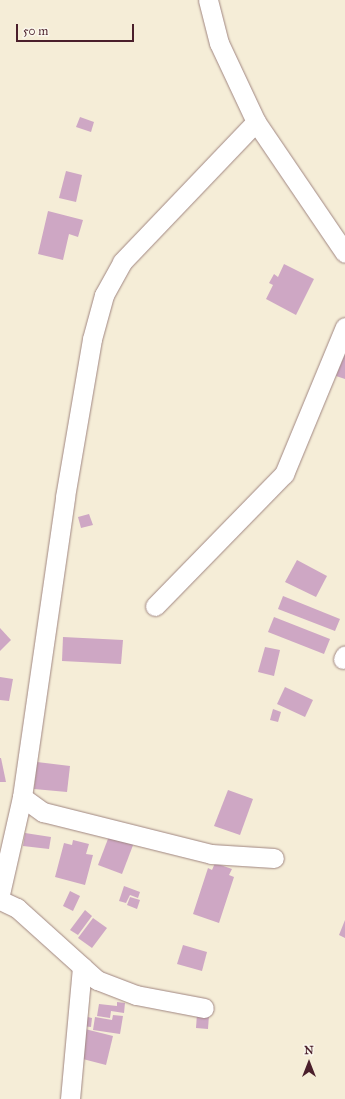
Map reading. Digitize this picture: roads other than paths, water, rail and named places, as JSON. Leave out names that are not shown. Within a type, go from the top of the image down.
[{"type":"street","points":[[208,0],[219,43],[256,122],[345,253]]},
{"type":"street","points":[[0,894],[22,797],[65,497],[92,340],[104,295],[122,262],[256,122]]},
{"type":"street","points":[[156,606],[284,474],[345,327]]},
{"type":"street","points":[[22,797],[43,812],[211,854],[274,858]]},
{"type":"street","points":[[0,900],[17,908],[97,980],[136,995],[204,1008]]},
{"type":"street","points":[[70,1099],[82,967]]}]
